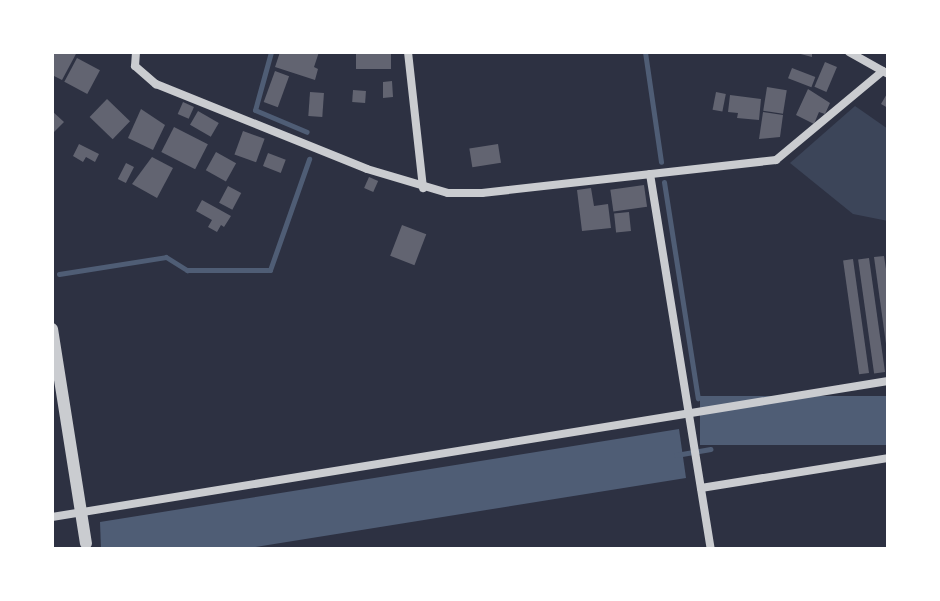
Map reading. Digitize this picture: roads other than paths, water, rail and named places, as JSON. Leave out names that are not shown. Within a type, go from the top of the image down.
[{"type":"street","points":[[136,52],[135,66],[156,84],[423,188],[482,193],[776,160],[885,72],[849,52]]},
{"type":"street","points":[[408,52],[423,188]]},
{"type":"street","points":[[650,174],[711,549]]},
{"type":"street","points":[[52,329],[87,546]]},
{"type":"street","points":[[52,517],[888,381]]},
{"type":"street","points":[[701,488],[888,458]]},
{"type":"waterway","points":[[271,52],[255,110],[307,132]]},
{"type":"waterway","points":[[645,52],[661,162]]},
{"type":"waterway","points":[[59,274],[166,257],[187,270],[270,270],[309,159]]},
{"type":"waterway","points":[[664,182],[698,398]]},
{"type":"waterway","points":[[676,455],[710,449]]}]
